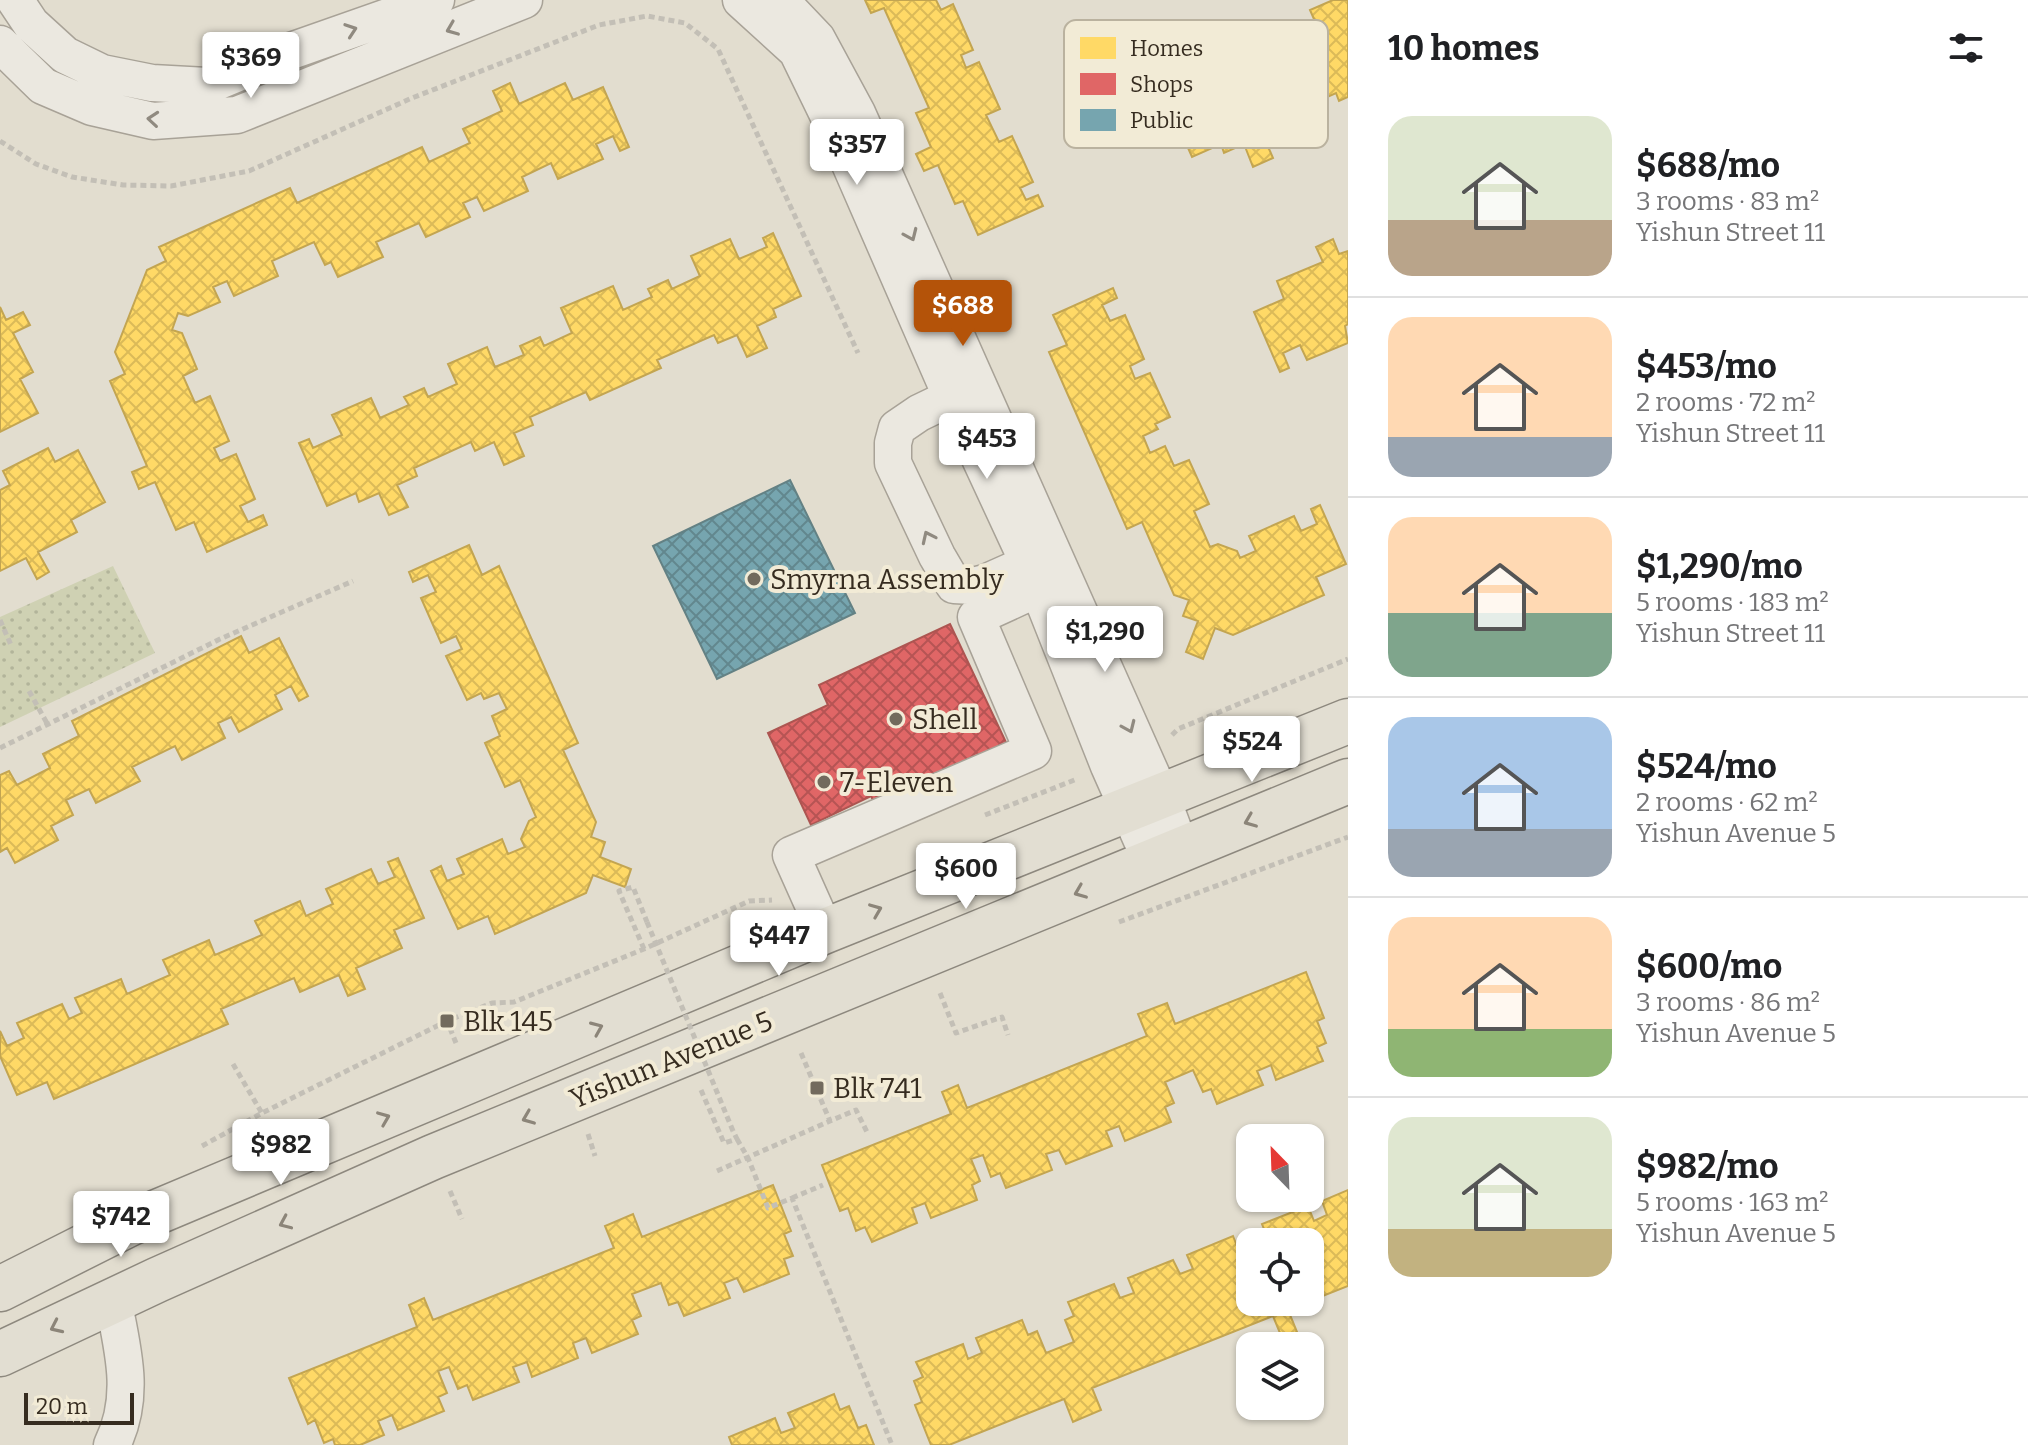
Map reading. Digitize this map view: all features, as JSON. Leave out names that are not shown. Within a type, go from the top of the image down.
[{"type":"main road","name":"Yishun Avenue 5","points":[[0,1289],[131,1223],[825,931],[1348,721]]},
{"type":"main road","name":"Yishun Avenue 5","points":[[0,1354],[113,1300],[445,1152],[1348,781]]},
{"type":"street","points":[[15,0],[31,24],[65,55],[102,73],[152,83],[207,86],[291,51],[436,0]]},
{"type":"street","points":[[0,44],[43,86],[92,107],[153,121],[237,115],[524,0]]},
{"type":"street","points":[[741,0],[797,51],[932,317]]},
{"type":"street","points":[[780,0],[817,39],[857,113],[932,317],[1167,856]]},
{"type":"street","points":[[964,392],[919,413],[897,428],[893,463],[954,585],[973,586],[1039,568]]},
{"type":"street","points":[[825,931],[791,855],[1033,751],[976,617],[1039,568]]},
{"type":"street","points":[[112,1445],[127,1395],[127,1371],[113,1300]]},
{"type":"path","points":[[0,141],[36,164],[72,177],[123,185],[171,186],[249,171],[412,98],[599,25],[647,16],[685,23],[718,49],[858,353]]},
{"type":"path","points":[[0,748],[220,639],[353,581]]},
{"type":"path","points":[[0,620],[11,645]]},
{"type":"path","points":[[1170,737],[1178,729],[1348,659]]},
{"type":"path","points":[[29,691],[48,725]]},
{"type":"path","points":[[644,949],[619,891],[633,887],[733,1131],[748,1158],[768,1208],[823,1185]]},
{"type":"path","points":[[194,1151],[262,1113],[447,1021],[492,1003],[514,1002],[683,931]]},
{"type":"path","points":[[940,993],[956,1033],[1002,1017],[1008,1035]]},
{"type":"path","points":[[447,1021],[473,1081]]},
{"type":"path","points":[[801,1053],[830,1121]]},
{"type":"path","points":[[233,1064],[253,1097]]},
{"type":"path","points":[[701,1089],[724,1143],[737,1139]]},
{"type":"path","points":[[717,1171],[856,1110],[867,1132]]},
{"type":"path","points":[[591,1142],[595,1156]]},
{"type":"path","points":[[453,1198],[462,1219]]},
{"type":"path","points":[[792,1198],[892,1445]]},
{"type":"green space","points":[[113,566],[155,653],[0,727],[0,617]]},
{"type":"building: Homes","points":[[865,0],[936,0],[941,10],[953,4],[973,50],[961,55],[966,68],[979,62],[1000,109],[986,115],[999,142],[1012,136],[1033,182],[1020,188],[1026,200],[1038,195],[1043,206],[978,235],[963,201],[955,204],[938,165],[924,171],[916,154],[931,147],[916,113],[929,108],[884,8],[871,13]]},
{"type":"building: Homes","points":[[1333,0],[1348,0],[1348,97],[1339,101],[1336,93],[1328,97],[1328,20],[1314,20],[1310,10]]},
{"type":"building: Homes","points":[[510,83],[519,104],[565,83],[573,100],[603,87],[629,147],[620,151],[613,136],[596,144],[603,159],[558,179],[551,163],[522,177],[528,191],[484,211],[477,197],[463,203],[470,217],[426,237],[419,223],[376,242],[383,257],[338,277],[331,262],[325,265],[314,242],[272,261],[278,276],[234,296],[227,281],[213,287],[220,302],[188,316],[178,313],[172,330],[182,333],[197,369],[183,376],[195,403],[210,396],[229,441],[214,448],[220,461],[236,454],[255,499],[240,506],[248,522],[263,515],[267,525],[207,552],[194,522],[176,530],[155,482],[139,489],[132,472],[147,466],[110,381],[125,374],[115,352],[147,270],[166,261],[159,247],[290,188],[297,203],[422,147],[429,162],[470,143],[463,129],[502,111],[493,91]]},
{"type":"building: Homes","points":[[1188,148],[1212,148],[1192,157]]},
{"type":"building: Homes","points":[[1246,148],[1269,148],[1273,158],[1253,167]]},
{"type":"building: Homes","points":[[773,233],[801,296],[773,309],[776,317],[757,326],[767,348],[747,357],[737,335],[718,343],[714,335],[657,360],[661,368],[590,400],[586,392],[530,417],[533,425],[514,433],[524,456],[504,465],[494,442],[475,451],[471,442],[414,468],[417,476],[397,485],[408,507],[389,515],[379,493],[359,502],[356,493],[327,506],[299,443],[309,439],[313,448],[342,435],[332,415],[371,398],[380,418],[409,405],[404,397],[424,388],[428,397],[457,384],[448,364],[487,347],[495,367],[524,355],[520,346],[540,337],[544,346],[572,333],[561,308],[613,286],[623,310],[652,297],[648,289],[668,280],[672,289],[700,276],[691,256],[730,239],[739,259],[767,247],[763,238]]},
{"type":"building: Homes","points":[[1333,239],[1339,254],[1348,251],[1348,324],[1345,326],[1348,343],[1307,360],[1300,345],[1283,353],[1289,368],[1280,372],[1254,312],[1284,299],[1277,281],[1323,262],[1316,247]]},
{"type":"building: Homes","points":[[1113,288],[1117,298],[1102,305],[1110,321],[1125,315],[1144,359],[1130,366],[1135,379],[1150,373],[1170,417],[1155,424],[1158,429],[1143,436],[1150,453],[1165,446],[1174,466],[1189,460],[1209,504],[1194,511],[1210,547],[1218,544],[1237,551],[1240,558],[1256,551],[1249,536],[1294,516],[1301,531],[1317,524],[1311,509],[1320,505],[1346,564],[1316,577],[1324,595],[1233,635],[1215,628],[1203,659],[1186,652],[1198,621],[1183,616],[1189,600],[1174,595],[1142,522],[1127,529],[1049,352],[1067,345],[1053,315]]},
{"type":"building: Homes","points":[[0,307],[6,320],[23,312],[30,325],[13,333],[33,372],[20,379],[38,413],[0,432]]},
{"type":"building: Homes","points":[[48,448],[55,462],[78,450],[105,502],[71,520],[77,532],[38,552],[49,572],[37,579],[26,558],[0,571],[0,490],[10,485],[3,471]]},
{"type":"building: Homes","points":[[469,545],[482,575],[499,566],[578,743],[563,750],[596,822],[591,837],[605,842],[600,857],[631,869],[625,887],[593,875],[586,893],[495,934],[488,916],[458,929],[431,871],[441,866],[447,881],[464,874],[457,859],[502,839],[508,854],[525,847],[521,839],[529,821],[536,817],[520,780],[505,787],[485,743],[500,736],[492,716],[507,709],[499,693],[484,699],[481,693],[467,700],[446,656],[462,649],[456,636],[441,643],[421,598],[436,592],[428,575],[413,582],[409,572]]},
{"type":"building: Homes","points":[[241,636],[249,653],[279,638],[308,696],[299,701],[291,686],[275,695],[282,709],[239,732],[231,717],[218,723],[225,738],[182,760],[175,746],[132,767],[140,781],[96,803],[89,789],[66,800],[73,815],[51,826],[58,840],[15,863],[7,848],[0,852],[0,775],[9,771],[17,785],[50,768],[43,754],[79,736],[72,721]]},
{"type":"building: Homes","points":[[398,858],[424,918],[394,930],[402,948],[356,968],[365,989],[348,996],[339,975],[300,992],[294,978],[221,1009],[228,1024],[54,1099],[47,1082],[17,1095],[0,1056],[0,1031],[7,1046],[24,1038],[17,1023],[62,1004],[69,1019],[82,1013],[75,998],[121,979],[127,994],[170,975],[163,960],[209,940],[215,955],[262,935],[255,921],[300,901],[306,916],[333,904],[326,889],[371,869],[378,884],[395,877],[388,862]]},
{"type":"building: Homes","points":[[1306,972],[1324,1018],[1317,1021],[1326,1043],[1317,1047],[1323,1061],[1276,1080],[1271,1065],[1257,1071],[1263,1085],[1217,1104],[1211,1089],[1203,1092],[1193,1070],[1165,1082],[1174,1103],[1165,1107],[1171,1122],[1125,1141],[1119,1126],[1106,1131],[1112,1146],[1066,1164],[1059,1150],[1046,1154],[1052,1170],[1006,1188],[1000,1173],[991,1177],[983,1155],[971,1159],[980,1181],[972,1185],[977,1200],[931,1218],[925,1203],[912,1208],[917,1223],[872,1242],[865,1227],[856,1231],[848,1208],[840,1211],[822,1165],[951,1114],[942,1092],[958,1085],[967,1108],[1147,1036],[1138,1014],[1167,1003],[1175,1024]]},
{"type":"building: Homes","points":[[773,1185],[791,1231],[784,1234],[793,1256],[784,1259],[789,1274],[744,1292],[737,1278],[724,1283],[730,1298],[684,1316],[678,1302],[669,1305],[661,1283],[632,1294],[641,1316],[632,1320],[638,1334],[592,1353],[586,1338],[573,1343],[578,1358],[532,1377],[527,1362],[513,1367],[519,1382],[473,1400],[467,1385],[458,1389],[449,1367],[438,1371],[447,1393],[438,1397],[444,1411],[398,1430],[392,1415],[378,1421],[384,1435],[360,1445],[335,1445],[333,1439],[324,1443],[315,1420],[308,1424],[289,1378],[417,1327],[409,1305],[424,1298],[433,1320],[614,1248],[605,1226],[633,1214],[642,1237]]},
{"type":"building: Homes","points":[[1348,1190],[1348,1286],[1324,1295],[1324,1228],[1264,1228],[1262,1224],[1293,1212],[1310,1212],[1314,1221],[1327,1215],[1324,1200]]},
{"type":"building: Homes","points":[[1233,1236],[1236,1244],[1236,1316],[1273,1316],[1092,1388],[1101,1410],[1073,1422],[1064,1399],[949,1445],[931,1445],[915,1405],[922,1402],[914,1381],[923,1377],[916,1362],[963,1344],[968,1359],[982,1353],[976,1338],[1022,1320],[1028,1335],[1037,1331],[1046,1353],[1074,1342],[1065,1320],[1074,1316],[1068,1302],[1114,1284],[1120,1298],[1134,1293],[1128,1278],[1173,1260],[1180,1274],[1193,1269],[1187,1255]]},
{"type":"building: Homes","points":[[1273,1316],[1290,1316],[1297,1332],[1280,1332]]},
{"type":"building: Homes","points":[[834,1394],[840,1410],[849,1406],[858,1428],[866,1425],[874,1445],[732,1445],[729,1437],[775,1418],[781,1433],[795,1428],[788,1413]]},
{"type":"building: Shops","name":"Shell","points":[[950,624],[1012,755],[881,817],[871,796],[811,825],[768,733],[828,705],[819,685]]},
{"type":"building: Public","name":"Smyrna Assembly","points":[[790,480],[855,613],[717,679],[653,546]]},
{"type":"place","name":"Smyrna Assembly","points":[[754,579]]},
{"type":"place","name":"Shell","points":[[896,719]]},
{"type":"place","name":"7-Eleven","points":[[824,782]]},
{"type":"place","name":"Blk 145","points":[[447,1021]]},
{"type":"place","name":"Blk 741","points":[[817,1088]]}]
